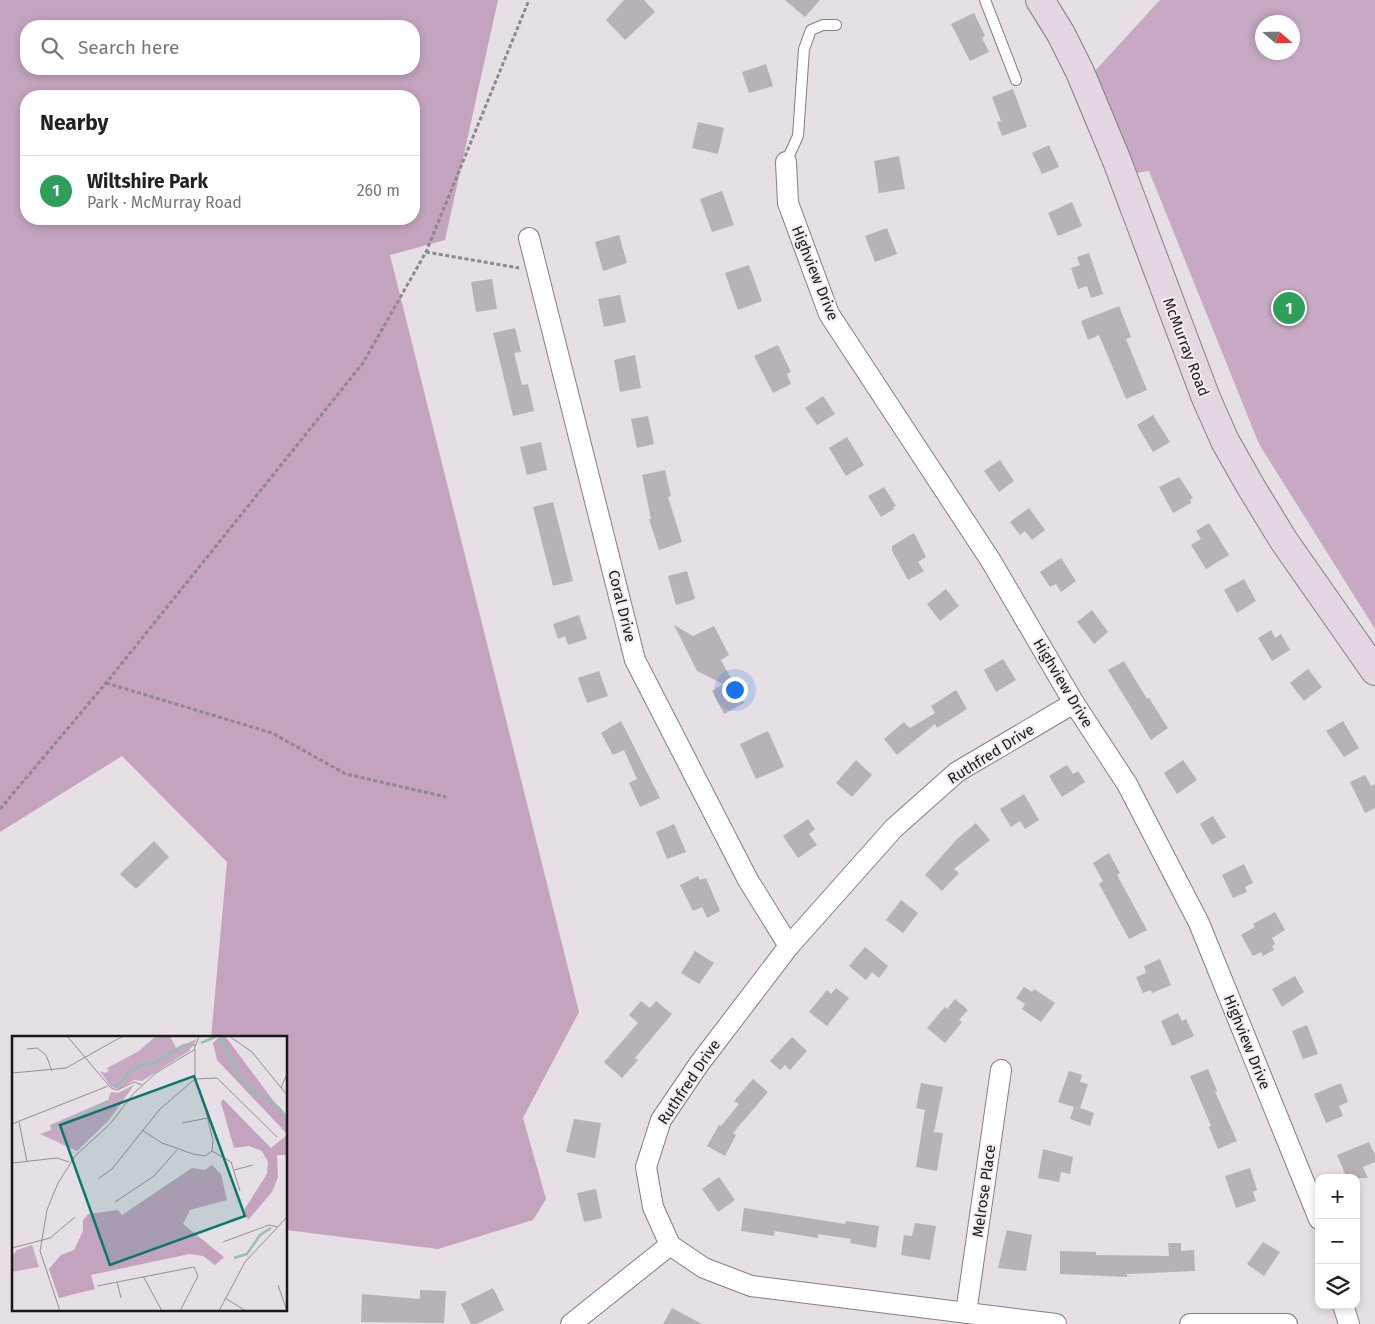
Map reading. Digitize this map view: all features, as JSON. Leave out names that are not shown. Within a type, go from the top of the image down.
[{"type":"main road","name":"McMurray Road","points":[[1040,0],[1061,34],[1108,139],[1206,398],[1225,441],[1284,541],[1375,672]]},
{"type":"street","name":"Highview Drive","points":[[786,162],[788,203],[828,314],[991,561],[1074,704],[1127,784],[1199,924],[1319,1219]]},
{"type":"street","name":"Coral Drive","points":[[530,238],[635,660],[748,880],[789,946]]},
{"type":"street","name":"Ruthfred Drive","points":[[670,1244],[653,1207],[646,1166],[661,1120],[699,1064],[789,946],[894,828],[957,772],[1074,704]]},
{"type":"street","name":"Melrose Place","points":[[966,1313],[1001,1070]]},
{"type":"street","points":[[570,1324],[670,1244],[704,1268],[751,1286],[1056,1324]]},
{"type":"street","points":[[1345,1309],[1349,1324]]},
{"type":"street","points":[[1190,1324],[1287,1324]]},
{"type":"lane","points":[[986,0],[1016,80]]},
{"type":"lane","points":[[786,162],[798,136],[804,49],[811,30],[824,25],[836,25]]},
{"type":"path","points":[[0,809],[106,683],[363,363],[426,252],[528,0]]},
{"type":"path","points":[[426,252],[539,272]]},
{"type":"path","points":[[106,683],[272,733],[346,774],[446,797]]},
{"type":"shaded area","points":[[0,0],[498,0],[445,240],[390,255],[579,1012],[523,1118],[546,1199],[533,1220],[438,1249],[288,1230],[288,1036],[211,1036],[227,862],[122,756],[0,832]]},
{"type":"shaded area","points":[[1160,0],[1375,0],[1375,629],[1259,444],[1149,171],[1135,173],[1094,72]]},
{"type":"building","points":[[624,0],[644,0],[655,12],[625,40],[606,20]]},
{"type":"building","points":[[785,0],[820,0],[805,17]]},
{"type":"building","points":[[974,13],[985,36],[982,38],[989,52],[970,61],[951,24]]},
{"type":"building","points":[[766,64],[773,86],[749,93],[742,72]]},
{"type":"building","points":[[1013,89],[1027,127],[1002,136],[997,122],[1001,121],[992,97]]},
{"type":"building","points":[[698,122],[724,128],[718,154],[692,148]]},
{"type":"building","points":[[1049,145],[1059,167],[1042,174],[1032,153]]},
{"type":"building","points":[[899,156],[905,189],[879,193],[874,161]]},
{"type":"building","points":[[722,191],[734,225],[712,232],[700,199]]},
{"type":"building","points":[[1072,202],[1082,226],[1058,236],[1048,213]]},
{"type":"building","points":[[887,228],[897,254],[875,262],[865,236]]},
{"type":"building","points":[[619,235],[627,263],[603,271],[595,242]]},
{"type":"building","points":[[1089,253],[1103,294],[1091,298],[1087,286],[1078,289],[1071,268],[1080,265],[1077,257]]},
{"type":"building","points":[[749,265],[762,301],[738,310],[725,273]]},
{"type":"building","points":[[492,279],[497,309],[476,312],[471,282]]},
{"type":"building","points":[[620,295],[626,322],[604,327],[598,299]]},
{"type":"building","points":[[1119,306],[1131,337],[1126,339],[1147,390],[1126,399],[1099,335],[1088,340],[1081,321]]},
{"type":"building","points":[[515,328],[521,352],[514,353],[522,385],[528,384],[534,411],[513,416],[493,333]]},
{"type":"building","points":[[778,345],[791,372],[787,374],[791,384],[773,393],[754,356]]},
{"type":"building","points":[[635,355],[641,388],[620,392],[614,360]]},
{"type":"building","points":[[823,396],[835,414],[817,425],[805,408]]},
{"type":"building","points":[[1153,415],[1170,442],[1153,452],[1137,425]]},
{"type":"building","points":[[648,416],[654,444],[637,448],[631,419]]},
{"type":"building","points":[[847,437],[864,465],[846,476],[829,448]]},
{"type":"building","points":[[541,442],[547,470],[527,475],[520,447]]},
{"type":"building","points":[[1000,460],[1014,481],[999,492],[984,471]]},
{"type":"building","points":[[665,470],[671,496],[668,497],[682,542],[659,550],[649,519],[651,519],[642,475]]},
{"type":"building","points":[[1179,477],[1193,498],[1190,500],[1191,503],[1173,513],[1159,487]]},
{"type":"building","points":[[884,487],[896,506],[881,517],[868,496]]},
{"type":"building","points":[[553,502],[573,581],[553,586],[533,507]]},
{"type":"building","points":[[1029,508],[1045,530],[1032,540],[1025,531],[1020,535],[1010,522]]},
{"type":"building","points":[[1209,523],[1229,555],[1206,569],[1191,545],[1201,539],[1196,531]]},
{"type":"building","points":[[914,533],[926,557],[918,562],[924,571],[908,580],[892,551],[892,546]]},
{"type":"building","points":[[1061,558],[1076,581],[1061,592],[1056,584],[1050,587],[1040,572]]},
{"type":"building","points":[[687,571],[695,599],[676,605],[668,576]]},
{"type":"building","points":[[1244,579],[1256,601],[1237,613],[1224,590]]},
{"type":"building","points":[[946,589],[959,606],[940,621],[927,604]]},
{"type":"building","points":[[1092,610],[1108,632],[1094,644],[1077,622]]},
{"type":"building","points":[[579,615],[587,639],[568,645],[565,636],[558,639],[553,624]]},
{"type":"building","points":[[674,625],[693,636],[714,626],[729,655],[721,660],[744,703],[724,714],[712,691],[723,684],[697,671]]},
{"type":"building","points":[[1271,630],[1275,638],[1281,634],[1290,650],[1272,661],[1258,638]]},
{"type":"building","points":[[1003,659],[1016,680],[996,692],[984,670]]},
{"type":"building","points":[[1124,661],[1147,699],[1149,698],[1168,728],[1151,740],[1108,670]]},
{"type":"building","points":[[1308,669],[1322,687],[1304,701],[1290,683]]},
{"type":"building","points":[[599,671],[608,696],[587,703],[578,678]]},
{"type":"building","points":[[956,690],[967,709],[937,728],[935,724],[897,755],[884,739],[904,722],[910,728],[935,713],[931,706]]},
{"type":"building","points":[[621,721],[660,798],[640,807],[629,783],[637,779],[624,750],[613,755],[601,733]]},
{"type":"building","points":[[1343,721],[1359,748],[1344,757],[1326,731]]},
{"type":"building","points":[[768,731],[784,767],[756,779],[740,744]]},
{"type":"building","points":[[856,760],[872,775],[852,797],[836,783]]},
{"type":"building","points":[[1183,760],[1197,780],[1177,794],[1164,773]]},
{"type":"building","points":[[1067,765],[1073,774],[1078,771],[1085,782],[1062,797],[1049,776]]},
{"type":"building","points":[[1365,775],[1371,786],[1375,784],[1375,808],[1365,813],[1350,782]]},
{"type":"building","points":[[1024,794],[1039,820],[1025,829],[1020,821],[1011,827],[1000,809]]},
{"type":"building","points":[[1213,816],[1226,837],[1212,845],[1200,824]]},
{"type":"building","points":[[808,819],[815,829],[809,834],[817,845],[798,858],[783,836]]},
{"type":"building","points":[[976,823],[990,840],[954,869],[959,873],[942,891],[925,875],[957,839]]},
{"type":"building","points":[[674,824],[686,852],[667,859],[656,832]]},
{"type":"building","points":[[154,841],[169,857],[136,889],[120,874]]},
{"type":"building","points":[[1109,853],[1120,873],[1117,875],[1147,930],[1129,939],[1099,884],[1103,881],[1093,863]]},
{"type":"building","points":[[1244,864],[1253,883],[1245,887],[1247,892],[1233,898],[1222,875]]},
{"type":"building","points":[[698,876],[700,880],[706,878],[720,911],[707,918],[702,907],[693,911],[680,885]]},
{"type":"building","points":[[901,900],[918,913],[903,933],[886,920]]},
{"type":"building","points":[[1275,912],[1285,930],[1272,938],[1275,944],[1272,946],[1274,950],[1263,956],[1261,952],[1253,956],[1241,935],[1255,927],[1253,924]]},
{"type":"building","points":[[865,947],[888,966],[879,978],[872,972],[866,980],[849,966]]},
{"type":"building","points":[[695,951],[714,963],[699,984],[681,973]]},
{"type":"building","points":[[1160,959],[1171,985],[1152,993],[1151,990],[1143,993],[1136,977],[1146,973],[1144,966]]},
{"type":"building","points":[[1295,976],[1304,992],[1282,1007],[1272,989]]},
{"type":"building","points":[[1024,987],[1032,992],[1034,989],[1055,1003],[1041,1022],[1022,1009],[1025,1004],[1016,998]]},
{"type":"building","points":[[836,988],[849,998],[827,1026],[809,1012],[827,990],[831,994]]},
{"type":"building","points":[[955,999],[968,1010],[959,1020],[962,1022],[945,1043],[927,1028],[945,1007],[947,1009]]},
{"type":"building","points":[[641,1001],[650,1008],[656,1001],[672,1014],[635,1058],[638,1060],[622,1078],[604,1062],[638,1023],[629,1015]]},
{"type":"building","points":[[1178,1013],[1182,1021],[1186,1019],[1194,1036],[1172,1046],[1161,1021]]},
{"type":"building","points":[[1307,1025],[1318,1054],[1303,1059],[1292,1031]]},
{"type":"building","points":[[792,1037],[807,1051],[790,1070],[785,1065],[780,1070],[770,1061]]},
{"type":"building","points":[[1208,1069],[1217,1091],[1215,1092],[1237,1141],[1218,1149],[1209,1127],[1211,1126],[1190,1076]]},
{"type":"building","points":[[1069,1071],[1082,1075],[1080,1082],[1088,1084],[1080,1108],[1094,1113],[1090,1126],[1070,1119],[1074,1107],[1058,1102]]},
{"type":"building","points":[[753,1079],[768,1092],[733,1133],[736,1135],[725,1156],[707,1146],[719,1125],[721,1126],[739,1104],[734,1101]]},
{"type":"building","points":[[921,1083],[943,1087],[934,1132],[943,1133],[937,1171],[916,1167],[925,1110],[916,1108]]},
{"type":"building","points":[[1341,1083],[1348,1102],[1339,1106],[1343,1116],[1326,1123],[1314,1094]]},
{"type":"building","points":[[574,1119],[601,1123],[595,1158],[566,1152]]},
{"type":"building","points":[[1369,1142],[1375,1155],[1375,1162],[1363,1167],[1368,1178],[1360,1178],[1360,1174],[1345,1174],[1337,1155]]},
{"type":"building","points":[[1043,1149],[1073,1157],[1070,1174],[1061,1172],[1059,1182],[1038,1178]]},
{"type":"building","points":[[1250,1168],[1257,1190],[1253,1192],[1256,1201],[1236,1208],[1225,1176]]},
{"type":"building","points":[[719,1177],[735,1200],[718,1212],[702,1189]]},
{"type":"building","points":[[596,1189],[602,1218],[584,1222],[577,1193]]},
{"type":"building","points":[[744,1208],[845,1224],[846,1221],[879,1226],[876,1248],[850,1243],[851,1239],[818,1234],[818,1238],[775,1231],[774,1236],[741,1231]]},
{"type":"building","points":[[915,1223],[936,1226],[930,1260],[901,1255],[904,1235],[912,1236]]},
{"type":"building","points":[[1007,1230],[1032,1235],[1026,1271],[998,1268]]},
{"type":"building","points":[[1263,1242],[1280,1252],[1264,1276],[1247,1264]]},
{"type":"building","points":[[1168,1243],[1181,1243],[1181,1251],[1194,1250],[1195,1271],[1127,1274],[1127,1277],[1060,1274],[1060,1251],[1096,1252],[1096,1255],[1169,1256]]},
{"type":"building","points":[[493,1288],[504,1310],[477,1324],[471,1324],[461,1304]]},
{"type":"building","points":[[420,1290],[446,1291],[444,1323],[361,1322],[362,1294],[420,1299]]},
{"type":"building","points":[[672,1308],[702,1324],[663,1324]]},
{"type":"place","name":"Wiltshire Park","points":[[1289,308]]}]
